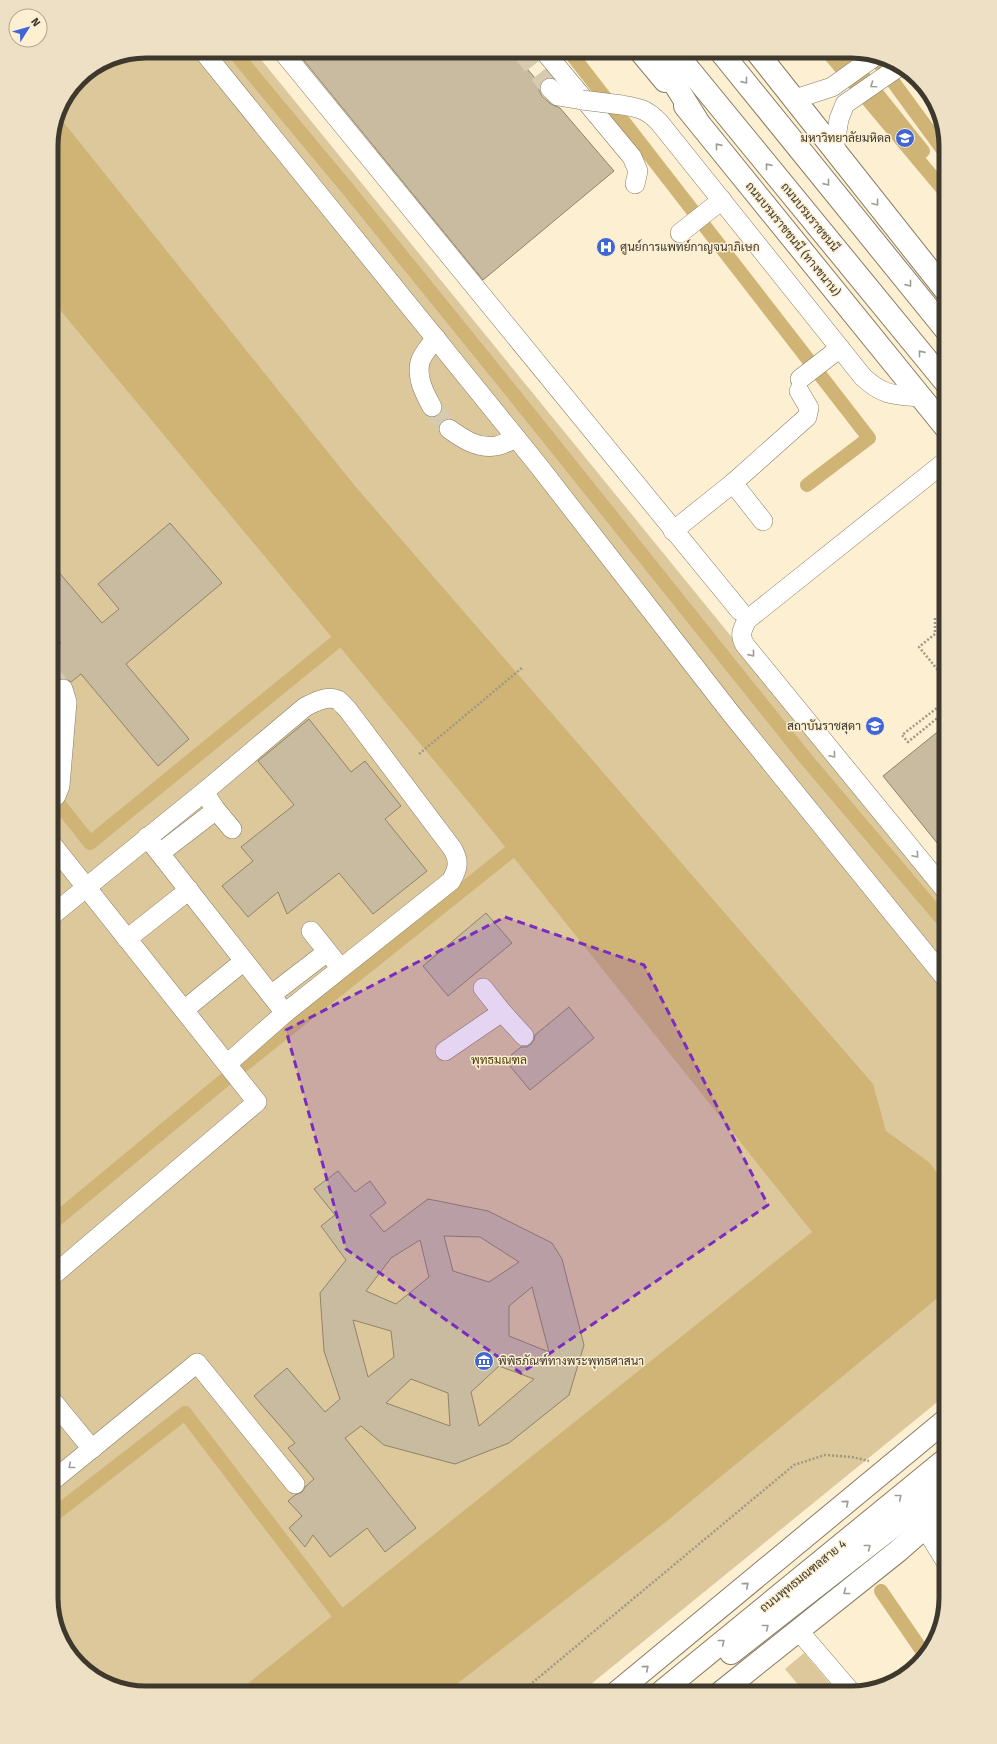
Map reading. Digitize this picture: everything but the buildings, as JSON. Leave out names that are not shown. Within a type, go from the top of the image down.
[{"type":"main road","name":"ถนนบรมราชชนนี (ทางขนาน)","points":[[646,58],[939,419]]},
{"type":"main road","points":[[658,58],[697,120]]},
{"type":"main road","name":"ถนนบรมราชชนนี","points":[[680,58],[939,374]]},
{"type":"main road","points":[[726,58],[939,321]]},
{"type":"main road","points":[[762,58],[939,282]]},
{"type":"main road","points":[[624,1686],[939,1426]]},
{"type":"main road","name":"ถนนพุทธมณฑลสาย 4","points":[[669,1686],[939,1465]]},
{"type":"main road","points":[[688,1686],[939,1490]]},
{"type":"main road","points":[[729,1686],[898,1551],[939,1515]]},
{"type":"main road","points":[[898,1551],[938,1530]]},
{"type":"street","points":[[209,58],[436,338],[733,716],[939,970]]},
{"type":"street","points":[[288,58],[744,616]]},
{"type":"street","points":[[550,58],[632,157],[638,171],[636,184]]},
{"type":"street","points":[[795,99],[832,87],[869,60]]},
{"type":"street","points":[[834,150],[839,119],[845,104],[895,70]]},
{"type":"street","points":[[550,88],[558,96],[640,108],[649,112],[659,122],[716,205],[840,348],[863,377],[872,386],[888,394],[921,397]]},
{"type":"street","points":[[684,231],[716,205]]},
{"type":"street","points":[[432,407],[424,392],[419,373],[420,361],[436,338]]},
{"type":"street","points":[[673,530],[733,483],[807,417],[809,408],[802,381],[824,360],[840,348]]},
{"type":"street","points":[[449,430],[462,439],[478,446],[496,446],[516,438]]},
{"type":"street","points":[[939,471],[744,616],[741,634],[741,639],[745,645],[939,883]]},
{"type":"street","points":[[733,483],[763,521]]},
{"type":"street","points":[[58,789],[60,786],[67,702],[63,689]]},
{"type":"street","points":[[58,911],[204,792],[305,707],[327,698],[337,700],[348,710],[452,848],[457,855],[458,865],[450,881],[285,1013],[227,1064]]},
{"type":"street","points":[[204,792],[216,810],[232,829]]},
{"type":"street","points":[[160,853],[216,810]]},
{"type":"street","points":[[147,837],[285,1013]]},
{"type":"street","points":[[58,853],[258,1102],[58,1271]]},
{"type":"street","points":[[127,939],[189,890]]},
{"type":"street","points":[[310,931],[340,969]]},
{"type":"street","points":[[271,995],[327,952]]},
{"type":"street","points":[[184,1010],[244,961]]},
{"type":"street","points":[[482,988],[524,1036]]},
{"type":"street","points":[[445,1051],[502,1012]]},
{"type":"street","points":[[58,1476],[197,1363],[295,1484]]},
{"type":"street","points":[[58,1408],[92,1449]]},
{"type":"street","points":[[798,1630],[846,1686]]},
{"type":"path","points":[[935,618],[935,634],[919,646],[939,671]]},
{"type":"path","points":[[419,754],[523,667]]},
{"type":"path","points":[[939,706],[902,735],[908,742],[939,717]]},
{"type":"path","points":[[528,1686],[794,1465],[825,1455],[852,1457],[891,1466]]},
{"type":"highlighted area","points":[[505,917],[644,965],[768,1205],[521,1373],[346,1249],[286,1030]]},
{"type":"green space","name":"พุทธมณฑล","points":[[140,58],[260,58],[939,891],[939,1401],[589,1686],[140,1686],[107,1677],[88,1664],[73,1647],[63,1626],[58,1598],[58,140],[61,123],[70,102],[76,92],[92,76],[112,65]]},
{"type":"green space","points":[[804,1653],[832,1686],[799,1686],[785,1669]]},
{"type":"shaded area","points":[[62,120],[355,486],[873,1084],[886,1131],[930,1163],[939,1176],[939,1297],[667,1521],[454,1686],[245,1686],[812,1232],[490,828],[58,307],[58,140]]},
{"type":"waterway","points":[[239,58],[347,188],[806,759],[939,916]]},
{"type":"waterway","points":[[574,58],[869,438],[807,485]]},
{"type":"waterway","points":[[833,58],[939,185]]},
{"type":"waterway","points":[[849,58],[923,151]]},
{"type":"waterway","points":[[880,63],[939,144]]},
{"type":"waterway","points":[[58,803],[90,843],[336,642]]},
{"type":"waterway","points":[[58,1218],[216,1087],[510,852]]},
{"type":"waterway","points":[[58,1512],[185,1413],[337,1612]]},
{"type":"waterway","points":[[881,1591],[922,1650]]},
{"type":"tunnel","points":[[526,58],[550,88]]},
{"type":"tunnel","points":[[432,407],[449,429]]},
{"type":"tunnel","points":[[58,683],[63,689]]},
{"type":"place","name":"มหาวิทยาลัยมหิดล","points":[[905,138]]},
{"type":"place","name":"ศูนย์การแพทย์กาญจนาภิเษก","points":[[606,247]]},
{"type":"place","name":"สถาบันราชสุดา","points":[[875,726]]},
{"type":"place","name":"พิพิธภัณฑ์ทางพระพุทธศาสนา","points":[[484,1361]]}]
